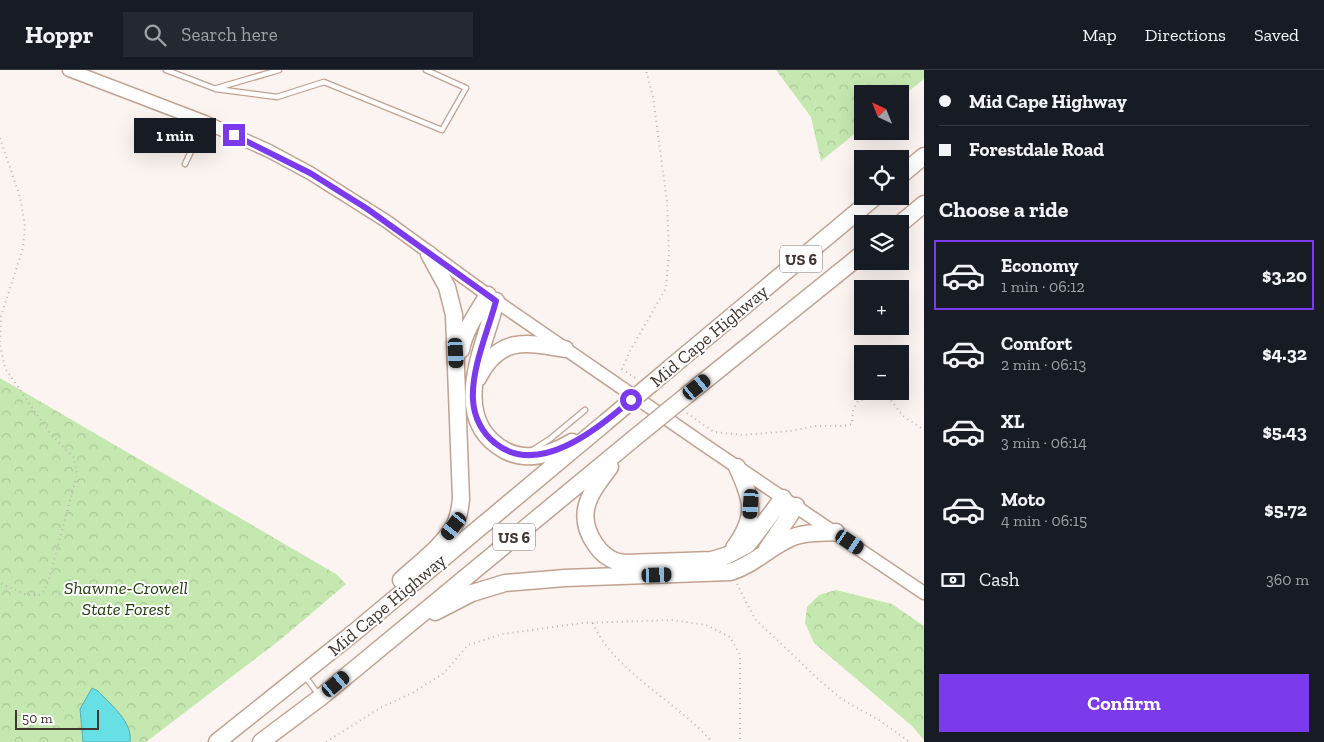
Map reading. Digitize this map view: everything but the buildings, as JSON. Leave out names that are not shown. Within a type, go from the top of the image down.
[{"type":"highway","points":[[909,168],[924,156]]},
{"type":"highway","points":[[909,216],[924,204]]},
{"type":"highway","name":"Mid Cape Highway","points":[[217,742],[303,674],[865,205]]},
{"type":"highway","points":[[303,674],[439,544],[458,518],[461,499],[453,305],[447,287],[429,254]]},
{"type":"highway","name":"Mid Cape Highway","points":[[261,742],[321,697],[632,440],[854,260]]},
{"type":"highway","points":[[457,372],[463,338],[467,328],[492,298]]},
{"type":"highway","points":[[492,298],[473,392],[474,409],[485,434],[508,452],[523,456],[539,456],[555,451],[606,422]]},
{"type":"highway","points":[[475,385],[488,362],[507,347],[527,343],[565,349]]},
{"type":"highway","points":[[632,440],[593,490],[586,506],[585,516],[588,532],[601,552],[612,560],[625,563],[712,560],[747,565],[796,536],[836,532]]},
{"type":"highway","points":[[729,563],[745,530],[750,514],[750,496],[737,467]]},
{"type":"highway","points":[[396,634],[458,600],[488,587],[505,583],[729,563],[790,502]]},
{"type":"highway","points":[[762,555],[776,538],[790,502]]},
{"type":"main road","points":[[69,70],[205,122],[269,151],[310,173],[386,221],[429,254],[565,349],[924,592]]},
{"type":"lane","points":[[166,70],[216,89],[277,97],[324,82],[442,130],[466,88],[426,70]]},
{"type":"lane","points":[[216,89],[279,70]]},
{"type":"lane","points":[[186,164],[205,122]]},
{"type":"lane","points":[[523,456],[550,440],[585,410]]},
{"type":"lane","points":[[303,674],[321,697]]},
{"type":"path","points":[[0,138],[20,198],[25,226],[23,248],[0,316],[0,344],[5,368],[49,432],[74,458],[77,475],[50,579],[44,591],[39,596],[27,595],[0,583]]},
{"type":"path","points":[[729,563],[755,619],[785,649],[843,700],[878,720],[910,742]]},
{"type":"path","points":[[326,742],[380,708],[414,692],[444,674],[468,645],[503,634],[593,623],[672,620],[706,625],[730,638],[740,655],[740,742]]},
{"type":"path","points":[[593,623],[597,632],[617,657],[650,688],[699,727],[712,742]]},
{"type":"green space","points":[[776,70],[924,70],[924,79],[909,91],[909,85],[854,85],[854,134],[821,161],[811,117]]},
{"type":"green space","name":"Shawme-Crowell State Forest","points":[[0,378],[336,574],[346,584],[280,640],[146,742],[0,742]]},
{"type":"green space","points":[[836,590],[892,604],[924,626],[924,740],[912,726],[814,643],[805,623],[807,607],[819,595]]},
{"type":"water","points":[[92,688],[98,691],[115,708],[125,721],[130,735],[130,742],[83,742],[80,709]]},
{"type":"route","points":[[234,135],[310,173],[366,208],[496,301],[477,365],[473,392],[474,409],[477,418],[490,440],[508,452],[523,456],[547,454],[565,446],[606,422],[631,400]]}]
